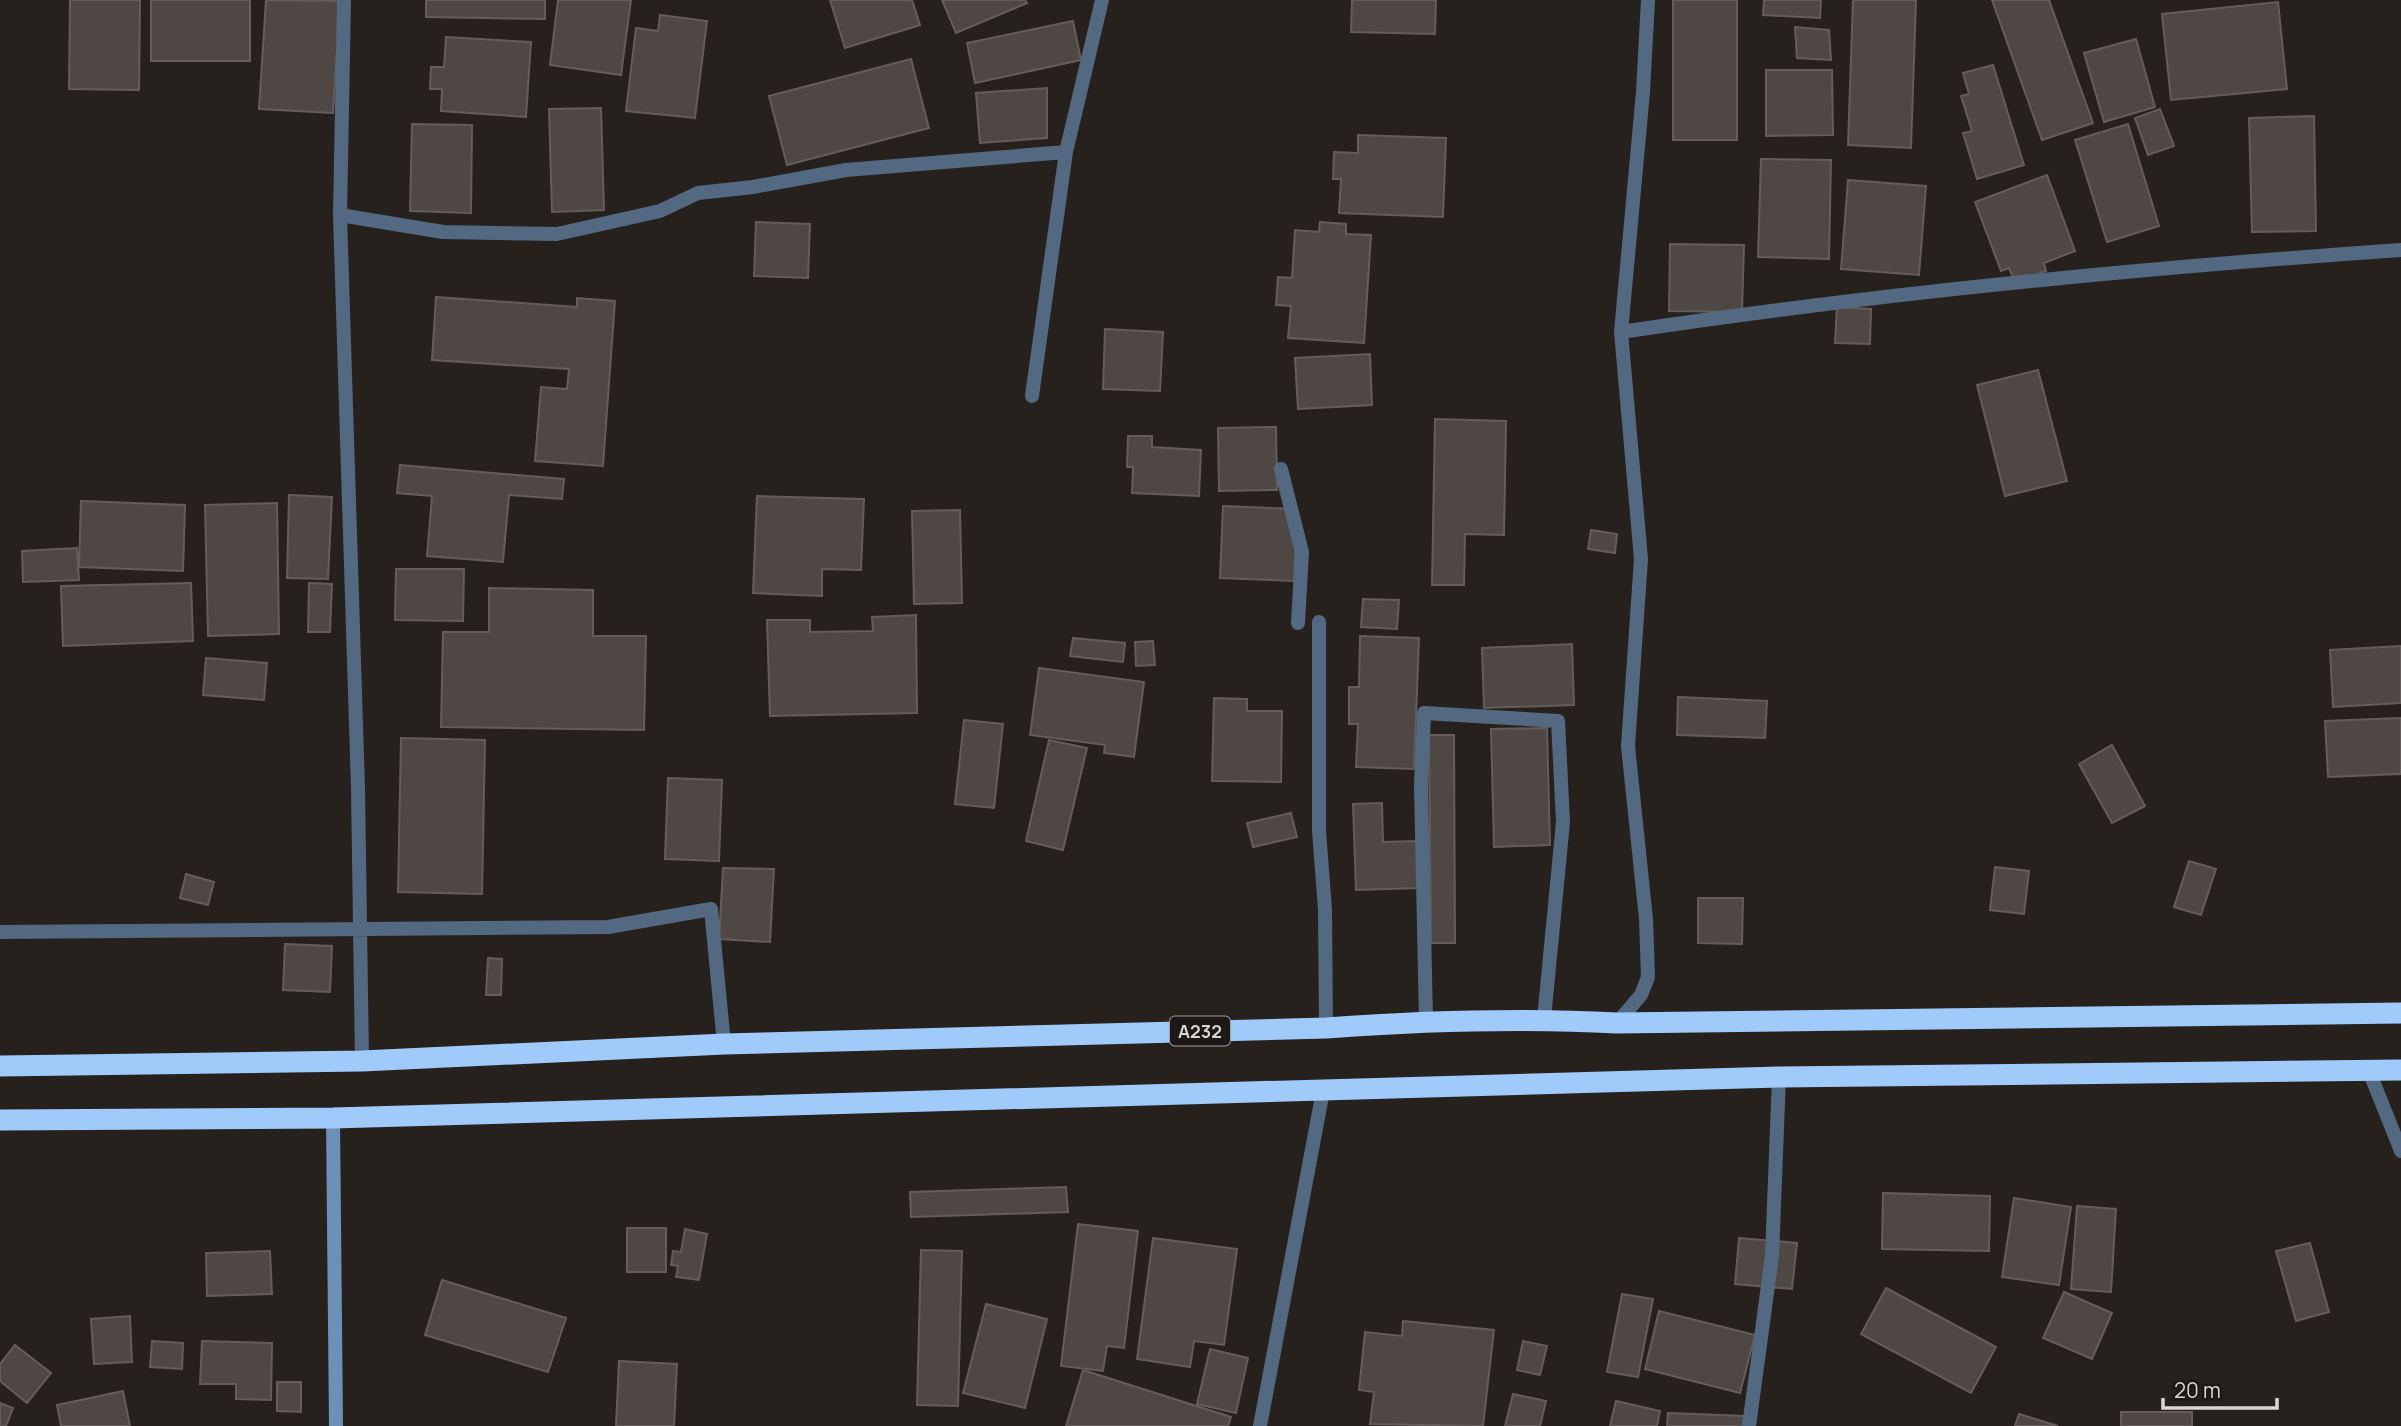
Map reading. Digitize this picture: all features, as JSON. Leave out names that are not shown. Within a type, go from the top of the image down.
[{"type":"highway","name":"A232","points":[[0,1066],[362,1061],[724,1044],[1326,1028],[1426,1021],[1544,1019],[1617,1023],[2401,1013]]},
{"type":"highway","points":[[0,1120],[333,1118],[1779,1077],[2401,1070]]},
{"type":"street","points":[[344,0],[340,215],[358,788],[362,1061]]},
{"type":"street","points":[[1032,396],[1066,152],[1102,0]]},
{"type":"street","points":[[1617,1023],[1641,996],[1648,976],[1648,950],[1628,746],[1641,559],[1621,332],[1643,92],[1648,0]]},
{"type":"street","points":[[340,215],[443,232],[557,233],[660,211],[698,192],[753,187],[846,170],[1066,152]]},
{"type":"street","points":[[1621,332],[1795,306],[2244,261],[2401,250]]},
{"type":"street","points":[[1281,469],[1302,552],[1298,623]]},
{"type":"street","points":[[1319,622],[1319,830],[1325,910],[1326,1028]]},
{"type":"street","points":[[1426,1021],[1421,786],[1424,713],[1558,721],[1563,822],[1544,1019]]},
{"type":"street","points":[[0,932],[608,927],[711,909],[724,1044]]},
{"type":"street","points":[[2368,1071],[2401,1151]]},
{"type":"street","points":[[1749,1426],[1772,1256],[1779,1077]]},
{"type":"street","points":[[1260,1426],[1323,1091]]},
{"type":"street","points":[[333,1118],[337,1426]]},
{"type":"building","points":[[70,0],[140,0],[139,90],[69,89]]},
{"type":"building","points":[[151,0],[250,0],[250,61],[151,61]]},
{"type":"building","points":[[266,0],[340,1],[333,113],[259,109]]},
{"type":"building","points":[[426,0],[545,0],[545,19],[426,17]]},
{"type":"building","points":[[558,0],[631,0],[621,75],[550,65]]},
{"type":"building","points":[[830,0],[912,0],[920,25],[845,48]]},
{"type":"building","points":[[942,0],[1025,0],[1027,3],[956,33]]},
{"type":"building","points":[[1352,0],[1436,0],[1435,34],[1351,32]]},
{"type":"building","points":[[1673,0],[1737,0],[1737,140],[1673,140]]},
{"type":"building","points":[[1764,0],[1821,0],[1820,18],[1763,15]]},
{"type":"building","points":[[1853,0],[1916,0],[1911,148],[1848,145]]},
{"type":"building","points":[[1992,0],[2049,0],[2093,123],[2042,140]]},
{"type":"building","points":[[2278,2],[2287,89],[2171,100],[2162,14]]},
{"type":"building","points":[[660,15],[707,21],[695,118],[626,111],[636,28],[658,31]]},
{"type":"building","points":[[1073,21],[1081,60],[975,83],[967,43]]},
{"type":"building","points":[[1795,27],[1829,30],[1831,60],[1797,58]]},
{"type":"building","points":[[446,37],[531,42],[526,117],[441,111],[442,89],[430,89],[431,67],[444,67]]},
{"type":"building","points":[[2136,39],[2155,107],[2104,122],[2084,53]]},
{"type":"building","points":[[911,59],[929,128],[787,165],[769,96]]},
{"type":"building","points":[[1993,65],[2024,165],[1977,179],[1963,133],[1972,131],[1961,96],[1969,94],[1963,73]]},
{"type":"building","points":[[1766,70],[1832,70],[1833,135],[1766,136]]},
{"type":"building","points":[[1047,88],[1047,138],[980,143],[976,93]]},
{"type":"building","points":[[601,108],[604,210],[552,212],[549,109]]},
{"type":"building","points":[[2160,109],[2174,146],[2148,155],[2135,118]]},
{"type":"building","points":[[2314,116],[2316,231],[2252,232],[2249,118]]},
{"type":"building","points":[[412,124],[472,125],[471,213],[410,211]]},
{"type":"building","points":[[2128,124],[2159,226],[2107,242],[2075,140]]},
{"type":"building","points":[[1358,135],[1446,138],[1443,217],[1339,213],[1341,179],[1333,179],[1334,152],[1358,153]]},
{"type":"building","points":[[1761,159],[1831,160],[1829,259],[1758,257]]},
{"type":"building","points":[[2047,175],[2075,251],[2044,263],[2046,271],[2015,283],[2009,268],[2001,271],[1975,202]]},
{"type":"building","points":[[1848,180],[1926,186],[1919,275],[1841,269]]},
{"type":"building","points":[[756,222],[810,224],[808,278],[754,276]]},
{"type":"building","points":[[1320,222],[1346,224],[1346,234],[1371,235],[1364,343],[1288,338],[1291,306],[1276,305],[1278,277],[1292,278],[1295,230],[1319,232]]},
{"type":"building","points":[[1670,244],[1744,245],[1742,312],[1669,311]]},
{"type":"building","points":[[436,297],[577,307],[577,298],[615,301],[603,466],[535,461],[541,387],[567,389],[569,369],[432,360]]},
{"type":"building","points":[[1837,307],[1871,309],[1870,344],[1835,343]]},
{"type":"building","points":[[1105,329],[1163,332],[1160,391],[1103,389]]},
{"type":"building","points":[[1370,354],[1372,405],[1298,409],[1295,358]]},
{"type":"building","points":[[2038,370],[2067,481],[2005,496],[1977,385]]},
{"type":"building","points":[[1435,419],[1506,421],[1504,535],[1465,534],[1464,585],[1432,585]]},
{"type":"building","points":[[1276,427],[1277,490],[1219,491],[1218,428]]},
{"type":"building","points":[[1128,436],[1152,436],[1152,447],[1201,450],[1199,496],[1132,493],[1133,467],[1127,467]]},
{"type":"building","points":[[400,465],[564,479],[562,499],[509,495],[503,562],[427,556],[432,496],[397,493]]},
{"type":"building","points":[[289,495],[332,497],[328,579],[287,578]]},
{"type":"building","points":[[757,496],[864,499],[861,570],[822,569],[822,596],[753,593]]},
{"type":"building","points":[[81,501],[185,505],[183,571],[79,567]]},
{"type":"building","points":[[277,503],[279,634],[208,636],[205,505]]},
{"type":"building","points":[[1223,506],[1297,509],[1294,581],[1220,578]]},
{"type":"building","points":[[960,510],[962,603],[914,604],[912,511]]},
{"type":"building","points":[[1591,530],[1617,534],[1615,553],[1588,549]]},
{"type":"building","points":[[77,548],[79,580],[23,582],[22,551]]},
{"type":"building","points":[[396,569],[464,569],[463,621],[395,620]]},
{"type":"building","points":[[191,583],[193,641],[63,646],[61,586]]},
{"type":"building","points":[[309,583],[332,584],[330,632],[308,632]]},
{"type":"building","points":[[489,588],[593,590],[593,636],[646,636],[644,730],[441,727],[443,632],[489,632]]},
{"type":"building","points":[[1363,599],[1399,600],[1397,629],[1361,627]]},
{"type":"building","points":[[916,615],[917,713],[770,716],[767,620],[810,620],[810,632],[873,631],[872,617]]},
{"type":"building","points":[[1360,636],[1419,638],[1414,769],[1356,767],[1358,724],[1349,724],[1349,687],[1359,687]]},
{"type":"building","points":[[1073,638],[1125,643],[1123,662],[1070,656]]},
{"type":"building","points":[[1153,641],[1155,665],[1136,666],[1135,642]]},
{"type":"building","points":[[1572,644],[1574,705],[1484,708],[1482,648]]},
{"type":"building","points":[[2401,646],[2401,703],[2333,707],[2330,650]]},
{"type":"building","points":[[206,658],[267,663],[264,700],[203,695]]},
{"type":"building","points":[[1039,668],[1144,682],[1134,757],[1104,753],[1105,745],[1030,735]]},
{"type":"building","points":[[1678,697],[1767,701],[1765,738],[1677,735]]},
{"type":"building","points":[[1214,698],[1247,699],[1247,711],[1282,711],[1281,782],[1212,781]]},
{"type":"building","points":[[2401,718],[2401,774],[2328,777],[2325,721]]},
{"type":"building","points":[[964,720],[1003,724],[994,808],[955,804]]},
{"type":"building","points":[[1547,728],[1550,845],[1494,847],[1491,729]]},
{"type":"building","points":[[1429,735],[1454,735],[1455,943],[1431,943]]},
{"type":"building","points":[[401,738],[485,740],[482,894],[398,892]]},
{"type":"building","points":[[1049,740],[1087,748],[1063,850],[1026,841]]},
{"type":"building","points":[[2112,745],[2145,806],[2112,823],[2079,764]]},
{"type":"building","points":[[668,778],[722,780],[719,861],[665,859]]},
{"type":"building","points":[[1382,803],[1383,842],[1418,841],[1420,888],[1356,890],[1353,804]]},
{"type":"building","points":[[1291,813],[1297,837],[1253,847],[1247,823]]},
{"type":"building","points":[[2189,861],[2216,869],[2201,915],[2174,907]]},
{"type":"building","points":[[1995,867],[2029,871],[2024,914],[1990,910]]},
{"type":"building","points":[[723,868],[774,869],[770,942],[719,939]]},
{"type":"building","points":[[186,874],[214,882],[208,905],[180,898]]},
{"type":"building","points":[[1698,898],[1743,898],[1742,944],[1698,943]]},
{"type":"building","points":[[285,944],[332,946],[330,992],[283,990]]},
{"type":"building","points":[[488,958],[502,959],[501,995],[486,995]]},
{"type":"building","points":[[1066,1187],[1068,1212],[911,1217],[910,1192]]},
{"type":"building","points":[[1883,1193],[1990,1196],[1989,1251],[1882,1249]]},
{"type":"building","points":[[2014,1198],[2071,1207],[2059,1285],[2002,1277]]},
{"type":"building","points":[[2077,1206],[2116,1209],[2111,1292],[2071,1289]]},
{"type":"building","points":[[1078,1224],[1138,1231],[1124,1348],[1107,1346],[1103,1371],[1061,1366]]},
{"type":"building","points":[[627,1228],[666,1228],[666,1272],[627,1272]]},
{"type":"building","points":[[685,1229],[707,1234],[699,1280],[676,1277],[678,1266],[671,1265],[673,1251],[681,1252]]},
{"type":"building","points":[[1153,1238],[1237,1249],[1224,1345],[1194,1341],[1190,1367],[1137,1359]]},
{"type":"building","points":[[1739,1238],[1797,1243],[1792,1289],[1735,1284]]},
{"type":"building","points":[[2310,1243],[2329,1312],[2296,1321],[2276,1251]]},
{"type":"building","points":[[921,1250],[962,1251],[958,1406],[917,1405]]},
{"type":"building","points":[[270,1251],[272,1294],[207,1296],[206,1253]]},
{"type":"building","points":[[442,1280],[566,1318],[548,1372],[425,1335]]},
{"type":"building","points":[[1886,1288],[1996,1347],[1971,1393],[1861,1334]]},
{"type":"building","points":[[2064,1292],[2112,1313],[2092,1359],[2043,1338]]},
{"type":"building","points":[[1622,1294],[1653,1299],[1638,1377],[1607,1372]]},
{"type":"building","points":[[986,1304],[1047,1319],[1025,1408],[963,1393]]},
{"type":"building","points":[[1659,1311],[1755,1335],[1740,1393],[1645,1369]]},
{"type":"building","points":[[130,1316],[132,1362],[94,1364],[91,1319]]},
{"type":"building","points":[[1403,1321],[1494,1330],[1483,1426],[1370,1424],[1374,1392],[1359,1390],[1365,1332],[1402,1336]]},
{"type":"building","points":[[152,1341],[183,1343],[182,1369],[150,1367]]},
{"type":"building","points":[[202,1341],[272,1343],[271,1400],[236,1399],[236,1384],[200,1384]]},
{"type":"building","points":[[1523,1341],[1547,1346],[1540,1375],[1517,1370]]},
{"type":"building","points":[[15,1345],[51,1373],[27,1403],[0,1381],[0,1364]]},
{"type":"building","points":[[1210,1349],[1248,1358],[1236,1413],[1197,1404]]},
{"type":"building","points":[[619,1361],[677,1364],[674,1426],[616,1426]]},
{"type":"building","points":[[1083,1370],[1231,1417],[1228,1426],[1066,1426]]},
{"type":"building","points":[[277,1382],[301,1382],[301,1412],[277,1411]]},
{"type":"building","points":[[123,1391],[130,1426],[61,1426],[57,1405]]},
{"type":"building","points":[[1513,1394],[1546,1401],[1540,1426],[1505,1426]]},
{"type":"building","points":[[1616,1401],[1660,1411],[1657,1426],[1610,1426]]},
{"type":"building","points":[[0,1403],[13,1408],[6,1426],[0,1426]]},
{"type":"building","points":[[2121,1412],[2192,1412],[2192,1426],[2121,1426]]},
{"type":"building","points":[[1668,1413],[1744,1416],[1743,1426],[1667,1426]]},
{"type":"building","points":[[2019,1414],[2058,1426],[2015,1426]]}]
